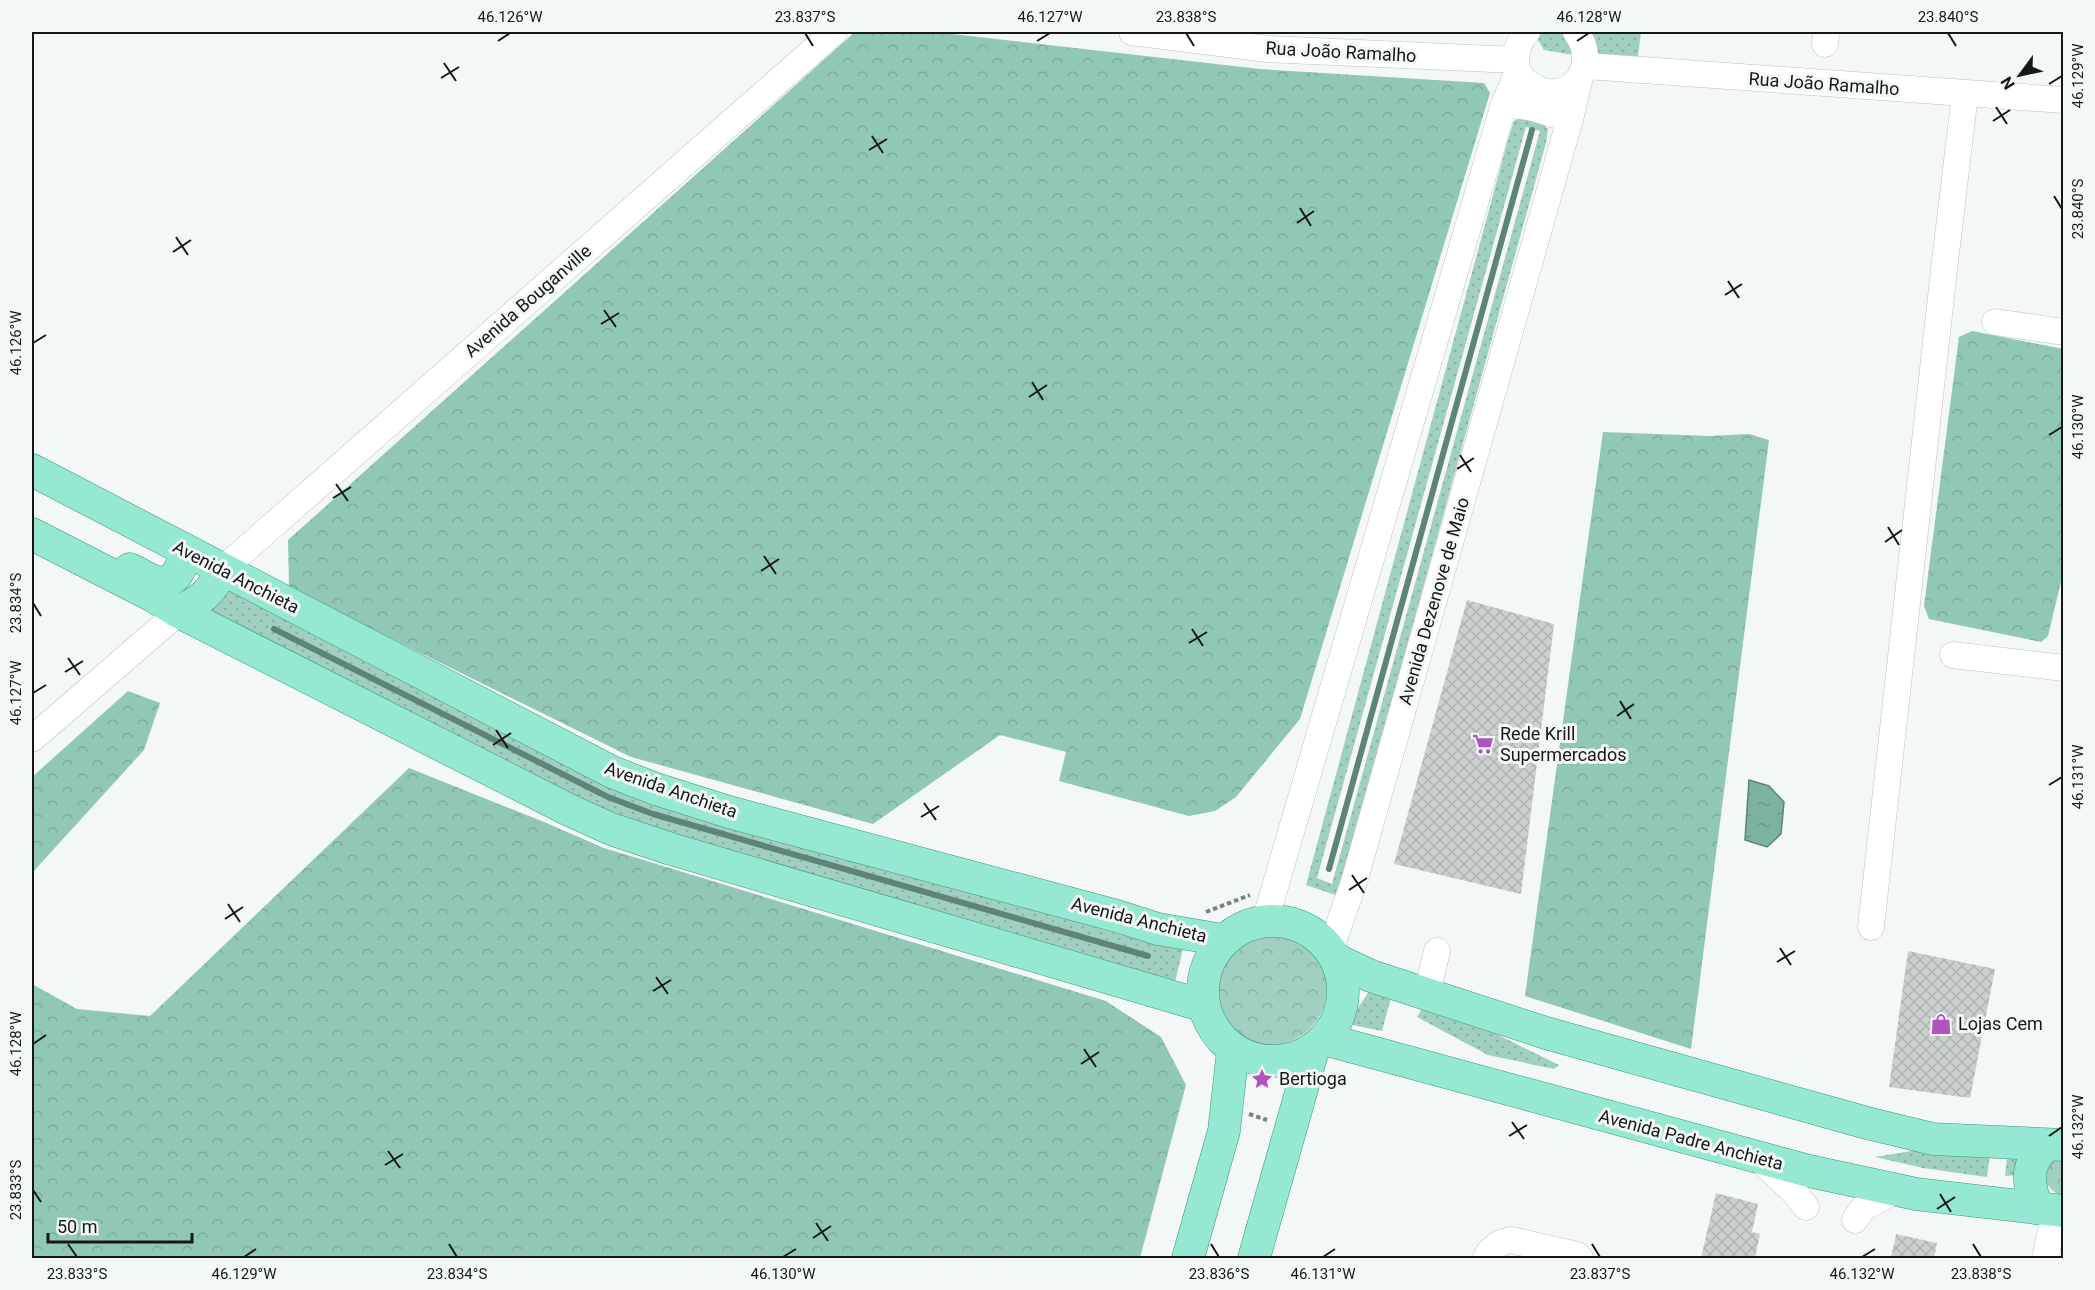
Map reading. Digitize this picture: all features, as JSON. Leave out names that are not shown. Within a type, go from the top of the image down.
[{"type":"main road","name":"Avenida Anchieta","points":[[32,470],[612,772],[656,789],[729,812],[1158,929],[1223,940]]},
{"type":"main road","points":[[44,541],[86,548],[157,582],[166,582],[175,576],[183,565],[182,549]]},
{"type":"main road","points":[[44,541],[488,770],[611,829],[671,849],[1204,1006]]},
{"type":"main road","points":[[179,612],[207,595],[222,570]]},
{"type":"main road","points":[[1334,955],[1343,981],[1343,1002],[1336,1022],[1318,1045],[1298,1057],[1281,1061],[1264,1061],[1233,1050],[1215,1030],[1204,1006],[1203,982],[1210,960],[1223,940],[1243,927],[1265,921],[1284,921],[1302,926],[1318,936],[1334,955],[1371,976],[1546,1033],[1933,1139],[2055,1145]]},
{"type":"main road","points":[[1254,1258],[1318,1045]]},
{"type":"main road","name":"Avenida Padre Anchieta","points":[[1318,1045],[1758,1158],[1896,1190],[2052,1210]]},
{"type":"main road","points":[[1188,1258],[1224,1131],[1233,1050]]},
{"type":"main road","points":[[2052,1210],[2029,1184],[2030,1169],[2035,1157],[2055,1145]]},
{"type":"street","name":"Avenida Bouganville","points":[[222,570],[834,32]]},
{"type":"street","name":"Rua João Ramalho","points":[[1131,32],[1267,49],[1521,46]]},
{"type":"street","points":[[1521,46],[1537,89],[1548,92],[1561,91],[1572,86],[1582,50]]},
{"type":"street","points":[[1265,921],[1521,46]]},
{"type":"street","name":"Rua João Ramalho","points":[[1582,50],[1965,94],[2064,100]]},
{"type":"street","name":"Avenida Dezenove de Maio","points":[[1334,955],[1570,119],[1582,50]]},
{"type":"street","points":[[1870,927],[1965,94]]},
{"type":"street","points":[[1504,104],[1529,107],[1570,119]]},
{"type":"street","points":[[1995,322],[2064,332]]},
{"type":"street","points":[[32,740],[179,612]]},
{"type":"street","points":[[1953,655],[2064,668]]},
{"type":"street","points":[[1426,993],[1437,951]]},
{"type":"street","points":[[1758,1158],[1795,1193],[1806,1207]]},
{"type":"street","points":[[1855,1220],[1863,1208],[1896,1190]]},
{"type":"street","points":[[2045,1258],[2052,1210]]},
{"type":"street","points":[[1486,1258],[1500,1243],[1511,1240],[1577,1255],[1580,1258]]},
{"type":"path","points":[[1239,1111],[1269,1120],[1272,1112]]},
{"type":"green space","points":[[855,32],[935,32],[1260,69],[1484,83],[1490,93],[1300,719],[1236,797],[1215,811],[1189,816],[1059,781],[1066,752],[1000,735],[873,824],[631,757],[289,588],[288,540]]},
{"type":"green space","points":[[1539,32],[1641,32],[1638,56],[1567,54],[1544,50],[1538,40]]},
{"type":"green space","points":[[1523,116],[1542,123],[1548,129],[1546,143],[1338,896],[1306,885],[1514,121]],"holes":[[[1526,127],[1540,131],[1332,884],[1317,878]]]},
{"type":"green space","points":[[1972,331],[2063,349],[2064,569],[2048,636],[2041,642],[1929,619],[1924,606],[1959,337]]},
{"type":"green space","points":[[1603,432],[1710,436],[1749,434],[1769,440],[1691,1049],[1525,996]]},
{"type":"green space","points":[[222,584],[668,805],[1147,942],[1183,949],[1175,982],[614,817],[203,609]]},
{"type":"green space","points":[[128,691],[160,703],[144,750],[32,873],[32,777]]},
{"type":"green space","points":[[409,768],[604,848],[1106,1001],[1161,1037],[1186,1085],[1140,1258],[32,1258],[32,984],[77,1009],[150,1016]]},
{"type":"green space","points":[[1270,931],[1292,935],[1311,947],[1323,966],[1327,988],[1323,1010],[1311,1029],[1292,1041],[1270,1045],[1248,1041],[1229,1029],[1217,1010],[1213,988],[1217,966],[1229,947],[1248,935]]},
{"type":"green space","points":[[1370,990],[1392,994],[1382,1031],[1347,1024]]},
{"type":"green space","points":[[1425,1004],[1468,1020],[1559,1065],[1554,1069],[1488,1055],[1417,1017]]},
{"type":"green space","points":[[1923,1149],[1990,1154],[1987,1177],[1923,1168],[1875,1157]]},
{"type":"green space","points":[[2008,1150],[2023,1153],[2018,1175],[2005,1176]]},
{"type":"green space","points":[[2063,1153],[2062,1196],[2050,1188],[2044,1174],[2048,1162]]},
{"type":"water","points":[[1749,780],[1769,786],[1784,802],[1781,834],[1767,847],[1745,840]]},
{"type":"building","name":"Rede Krill Supermercados","points":[[1467,600],[1554,624],[1521,894],[1394,864]]},
{"type":"building","name":"Lojas Cem","points":[[1908,951],[1995,969],[1970,1098],[1889,1087]]},
{"type":"building","points":[[1716,1193],[1758,1204],[1752,1232],[1760,1234],[1755,1258],[1701,1258]]},
{"type":"building","points":[[1896,1234],[1937,1243],[1934,1258],[1891,1258]]},
{"type":"waterway","points":[[1329,869],[1532,130]]},
{"type":"waterway","points":[[274,629],[608,797],[653,814],[1148,956]]},
{"type":"place","name":"Rede Krill Supermercados","points":[[1483,744]]},
{"type":"place","name":"Lojas Cem","points":[[1941,1024]]},
{"type":"place","name":"Bertioga","points":[[1262,1079]]}]
